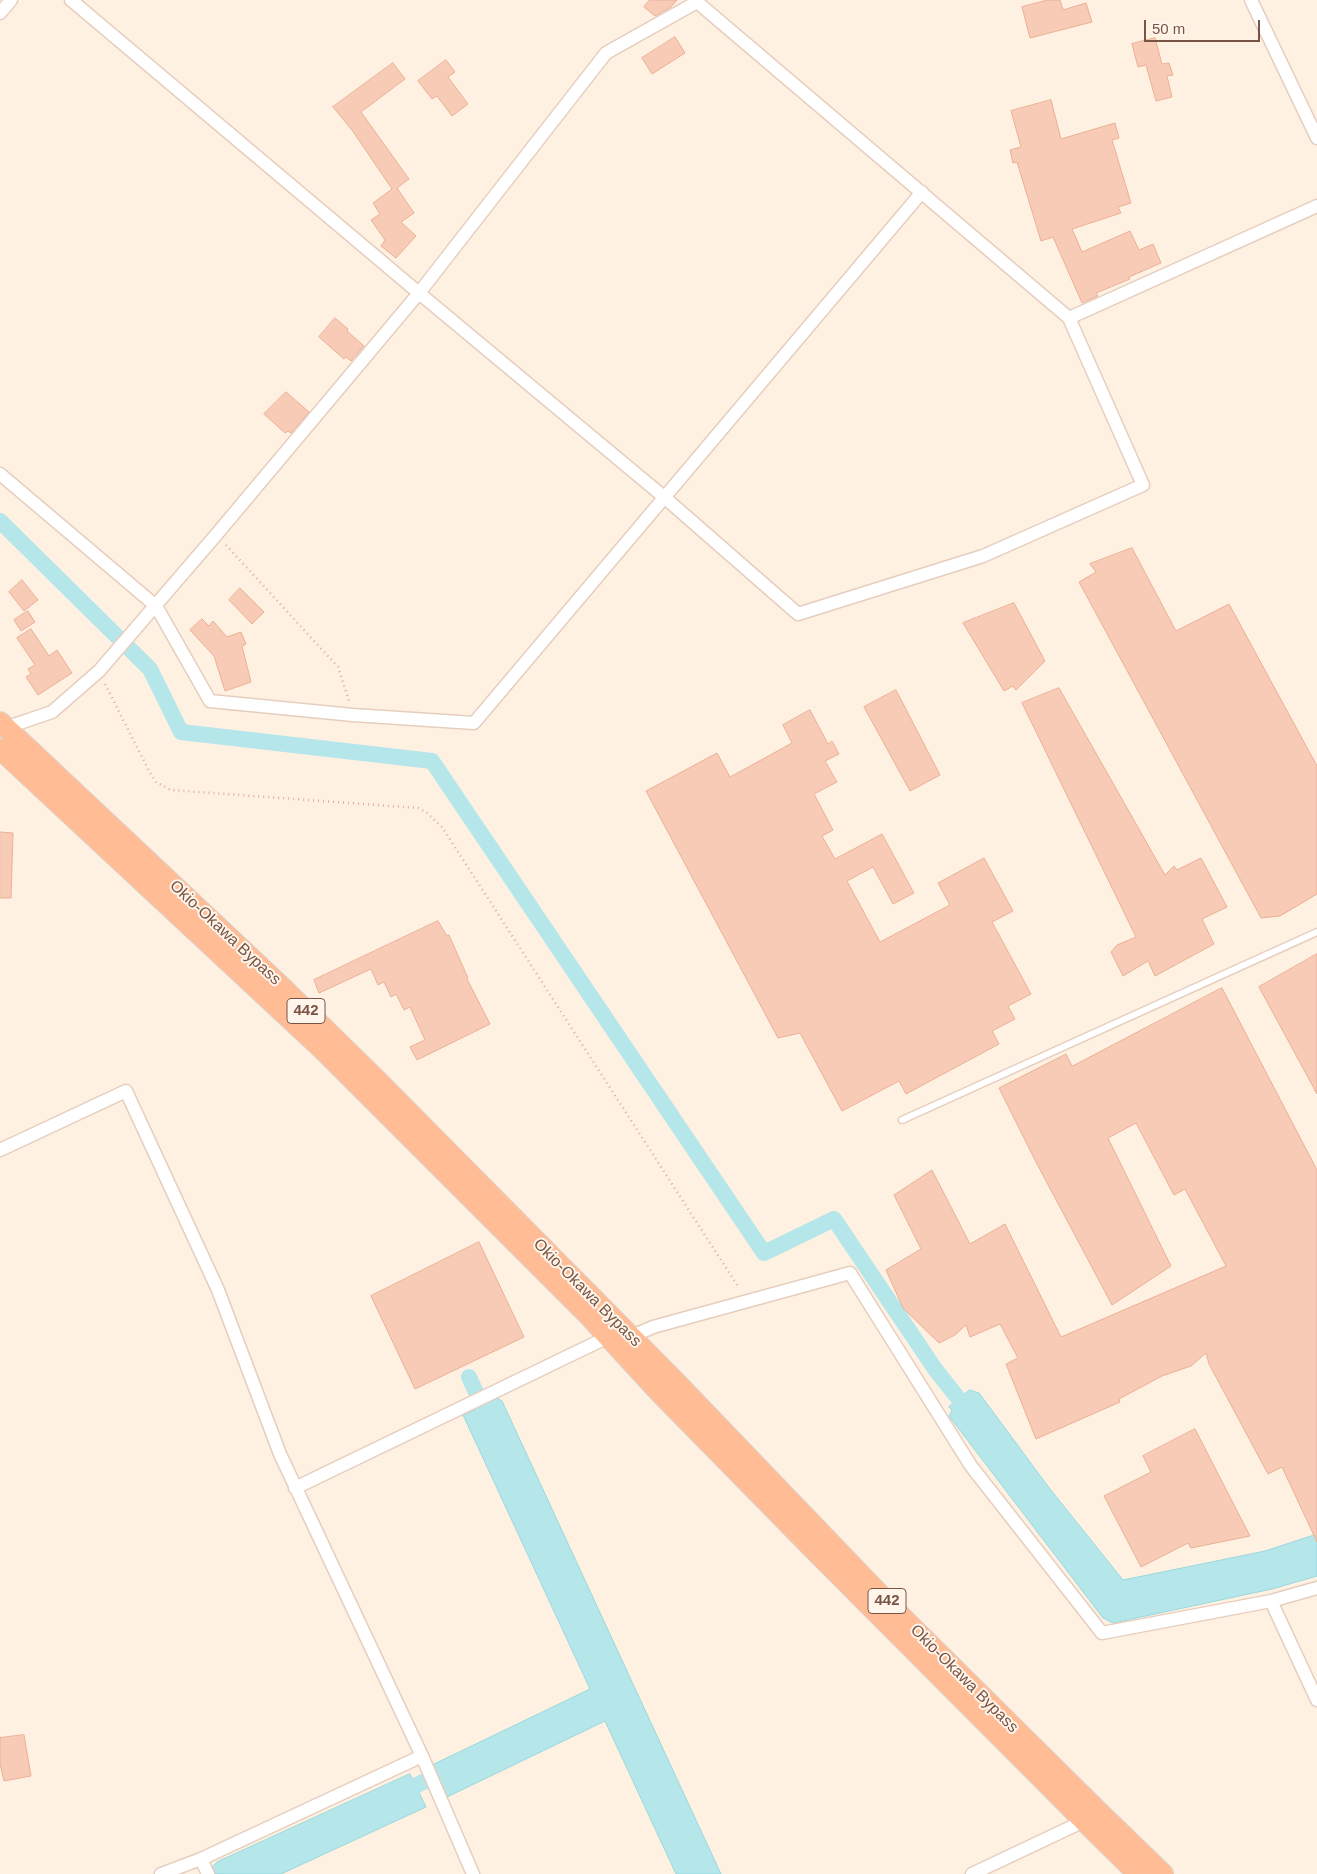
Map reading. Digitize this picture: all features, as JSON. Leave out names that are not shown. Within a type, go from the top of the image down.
[{"type":"highway","name":"Okio-Okawa Bypass","points":[[2,726],[296,1001],[376,1079],[603,1323],[659,1392],[1138,1874]]},
{"type":"highway","name":"Okio-Okawa Bypass","points":[[0,750],[323,1050],[603,1323],[630,1337],[892,1607],[1163,1874]]},
{"type":"street","points":[[0,13],[11,0]]},
{"type":"street","points":[[2,726],[52,712],[99,671],[138,628],[419,294],[606,53],[697,1],[1069,318],[1143,485],[983,556],[798,614],[664,497],[419,294],[71,0]]},
{"type":"street","points":[[1251,0],[1317,138]]},
{"type":"street","points":[[0,474],[156,606],[210,701],[353,715],[474,723],[922,192]]},
{"type":"street","points":[[1069,318],[1317,206]]},
{"type":"street","points":[[0,1150],[126,1091],[218,1290],[280,1454],[295,1488],[422,1756],[473,1874]]},
{"type":"street","points":[[630,1337],[653,1327],[850,1273],[971,1466],[1102,1633],[1271,1601],[1317,1588]]},
{"type":"street","points":[[295,1488],[603,1323]]},
{"type":"street","points":[[1271,1601],[1317,1700]]},
{"type":"street","points":[[161,1874],[201,1859],[422,1756]]},
{"type":"street","points":[[979,1873],[1084,1821]]},
{"type":"street","points":[[201,1859],[208,1874]]},
{"type":"lane","points":[[902,1120],[1317,932]]},
{"type":"path","points":[[216,535],[338,666],[353,715]]},
{"type":"path","points":[[99,671],[149,771],[156,782],[171,790],[418,808],[427,813],[442,827],[747,1301]]},
{"type":"water","points":[[970,1390],[979,1393],[1050,1489],[1123,1580],[1265,1551],[1317,1534],[1317,1576],[1272,1589],[1113,1623],[1103,1618],[949,1416],[952,1410],[949,1407]]},
{"type":"water","points":[[497,1398],[502,1401],[721,1874],[676,1874],[605,1721],[447,1797],[432,1765],[590,1689],[463,1415],[477,1409],[475,1404]]},
{"type":"water","points":[[410,1774],[417,1787],[421,1785],[423,1790],[419,1792],[426,1807],[281,1874],[216,1874],[212,1867],[217,1862]]},
{"type":"building","points":[[650,0],[677,0],[671,7],[655,16],[644,7]]},
{"type":"building","points":[[1048,0],[1060,0],[1063,10],[1086,3],[1092,22],[1030,38],[1022,7]]},
{"type":"building","points":[[675,37],[685,53],[652,74],[642,58]]},
{"type":"building","points":[[1155,38],[1162,64],[1169,63],[1173,75],[1167,76],[1172,97],[1156,101],[1146,65],[1138,67],[1132,44]]},
{"type":"building","points":[[446,60],[455,72],[448,77],[468,104],[452,116],[437,96],[432,99],[418,81]]},
{"type":"building","points":[[393,63],[405,79],[361,112],[409,179],[397,188],[414,213],[401,222],[416,236],[396,258],[381,246],[385,240],[371,220],[380,214],[373,203],[392,189],[352,130],[333,107]]},
{"type":"building","points":[[1051,100],[1061,139],[1115,123],[1119,138],[1112,140],[1131,203],[1118,207],[1121,213],[1072,229],[1082,252],[1130,231],[1139,250],[1153,244],[1161,263],[1129,277],[1130,279],[1096,293],[1098,296],[1082,303],[1053,237],[1041,241],[1017,162],[1013,163],[1010,150],[1021,147],[1011,111]]},
{"type":"building","points":[[335,318],[364,346],[351,361],[346,357],[344,359],[319,337]]},
{"type":"building","points":[[286,392],[309,412],[291,433],[288,431],[285,433],[264,414]]},
{"type":"building","points":[[1132,548],[1176,631],[1229,604],[1317,766],[1317,894],[1280,916],[1261,918],[1079,582],[1096,572],[1090,564]]},
{"type":"building","points":[[22,580],[38,600],[24,611],[9,592]]},
{"type":"building","points":[[240,588],[264,612],[252,624],[229,600]]},
{"type":"building","points":[[1014,603],[1045,661],[1016,690],[1013,686],[1004,691],[963,623]]},
{"type":"building","points":[[28,611],[35,622],[21,631],[14,620]]},
{"type":"building","points":[[202,619],[209,626],[213,621],[227,637],[241,632],[246,644],[242,646],[251,682],[225,691],[214,656],[190,630]]},
{"type":"building","points":[[31,629],[49,656],[57,650],[72,673],[38,695],[26,677],[31,674],[28,669],[35,665],[17,638]]},
{"type":"building","points":[[1059,688],[1165,875],[1174,866],[1177,870],[1201,858],[1227,907],[1202,919],[1214,944],[1155,976],[1148,961],[1123,976],[1111,952],[1117,945],[1136,937],[1022,703]]},
{"type":"building","points":[[896,690],[940,775],[910,791],[864,707]]},
{"type":"building","points":[[810,710],[828,744],[832,741],[839,754],[825,761],[837,782],[814,794],[833,830],[822,836],[835,859],[882,834],[914,893],[893,904],[873,867],[847,881],[880,942],[950,905],[938,883],[984,858],[1013,911],[992,922],[1031,994],[1008,1006],[1015,1019],[992,1031],[999,1044],[906,1094],[899,1081],[842,1111],[800,1033],[778,1038],[646,791],[717,753],[730,777],[792,743],[783,725]]},
{"type":"building","points":[[0,832],[13,833],[11,898],[0,898]]},
{"type":"building","points":[[438,921],[447,936],[449,935],[467,979],[490,1024],[417,1060],[410,1047],[425,1040],[410,1007],[404,1010],[396,994],[391,997],[384,982],[378,985],[371,969],[319,993],[314,980]]},
{"type":"building","points":[[1317,954],[1317,1094],[1259,987]]},
{"type":"building","points":[[1222,988],[1317,1170],[1317,1542],[1282,1467],[1268,1474],[1209,1364],[1206,1353],[1191,1366],[1162,1376],[1119,1399],[1120,1402],[1036,1439],[1006,1364],[1018,1358],[1000,1324],[970,1337],[966,1325],[955,1335],[939,1343],[903,1308],[886,1270],[921,1249],[894,1195],[932,1170],[970,1244],[1005,1224],[1061,1337],[1226,1266],[1185,1189],[1174,1195],[1136,1123],[1108,1138],[1171,1266],[1112,1305],[999,1088],[1066,1054],[1072,1066]]},
{"type":"building","points":[[479,1242],[524,1337],[415,1389],[371,1296]]},
{"type":"building","points":[[1195,1429],[1250,1536],[1191,1548],[1188,1543],[1141,1567],[1104,1496],[1151,1472],[1143,1456]]},
{"type":"building","points":[[24,1735],[31,1776],[4,1781],[0,1764],[0,1738]]},
{"type":"waterway","points":[[0,521],[150,669],[181,732],[432,761],[764,1253],[834,1219],[935,1369],[973,1417]]},
{"type":"waterway","points":[[469,1377],[486,1414]]},
{"type":"waterway","points":[[396,1795],[446,1771]]}]
